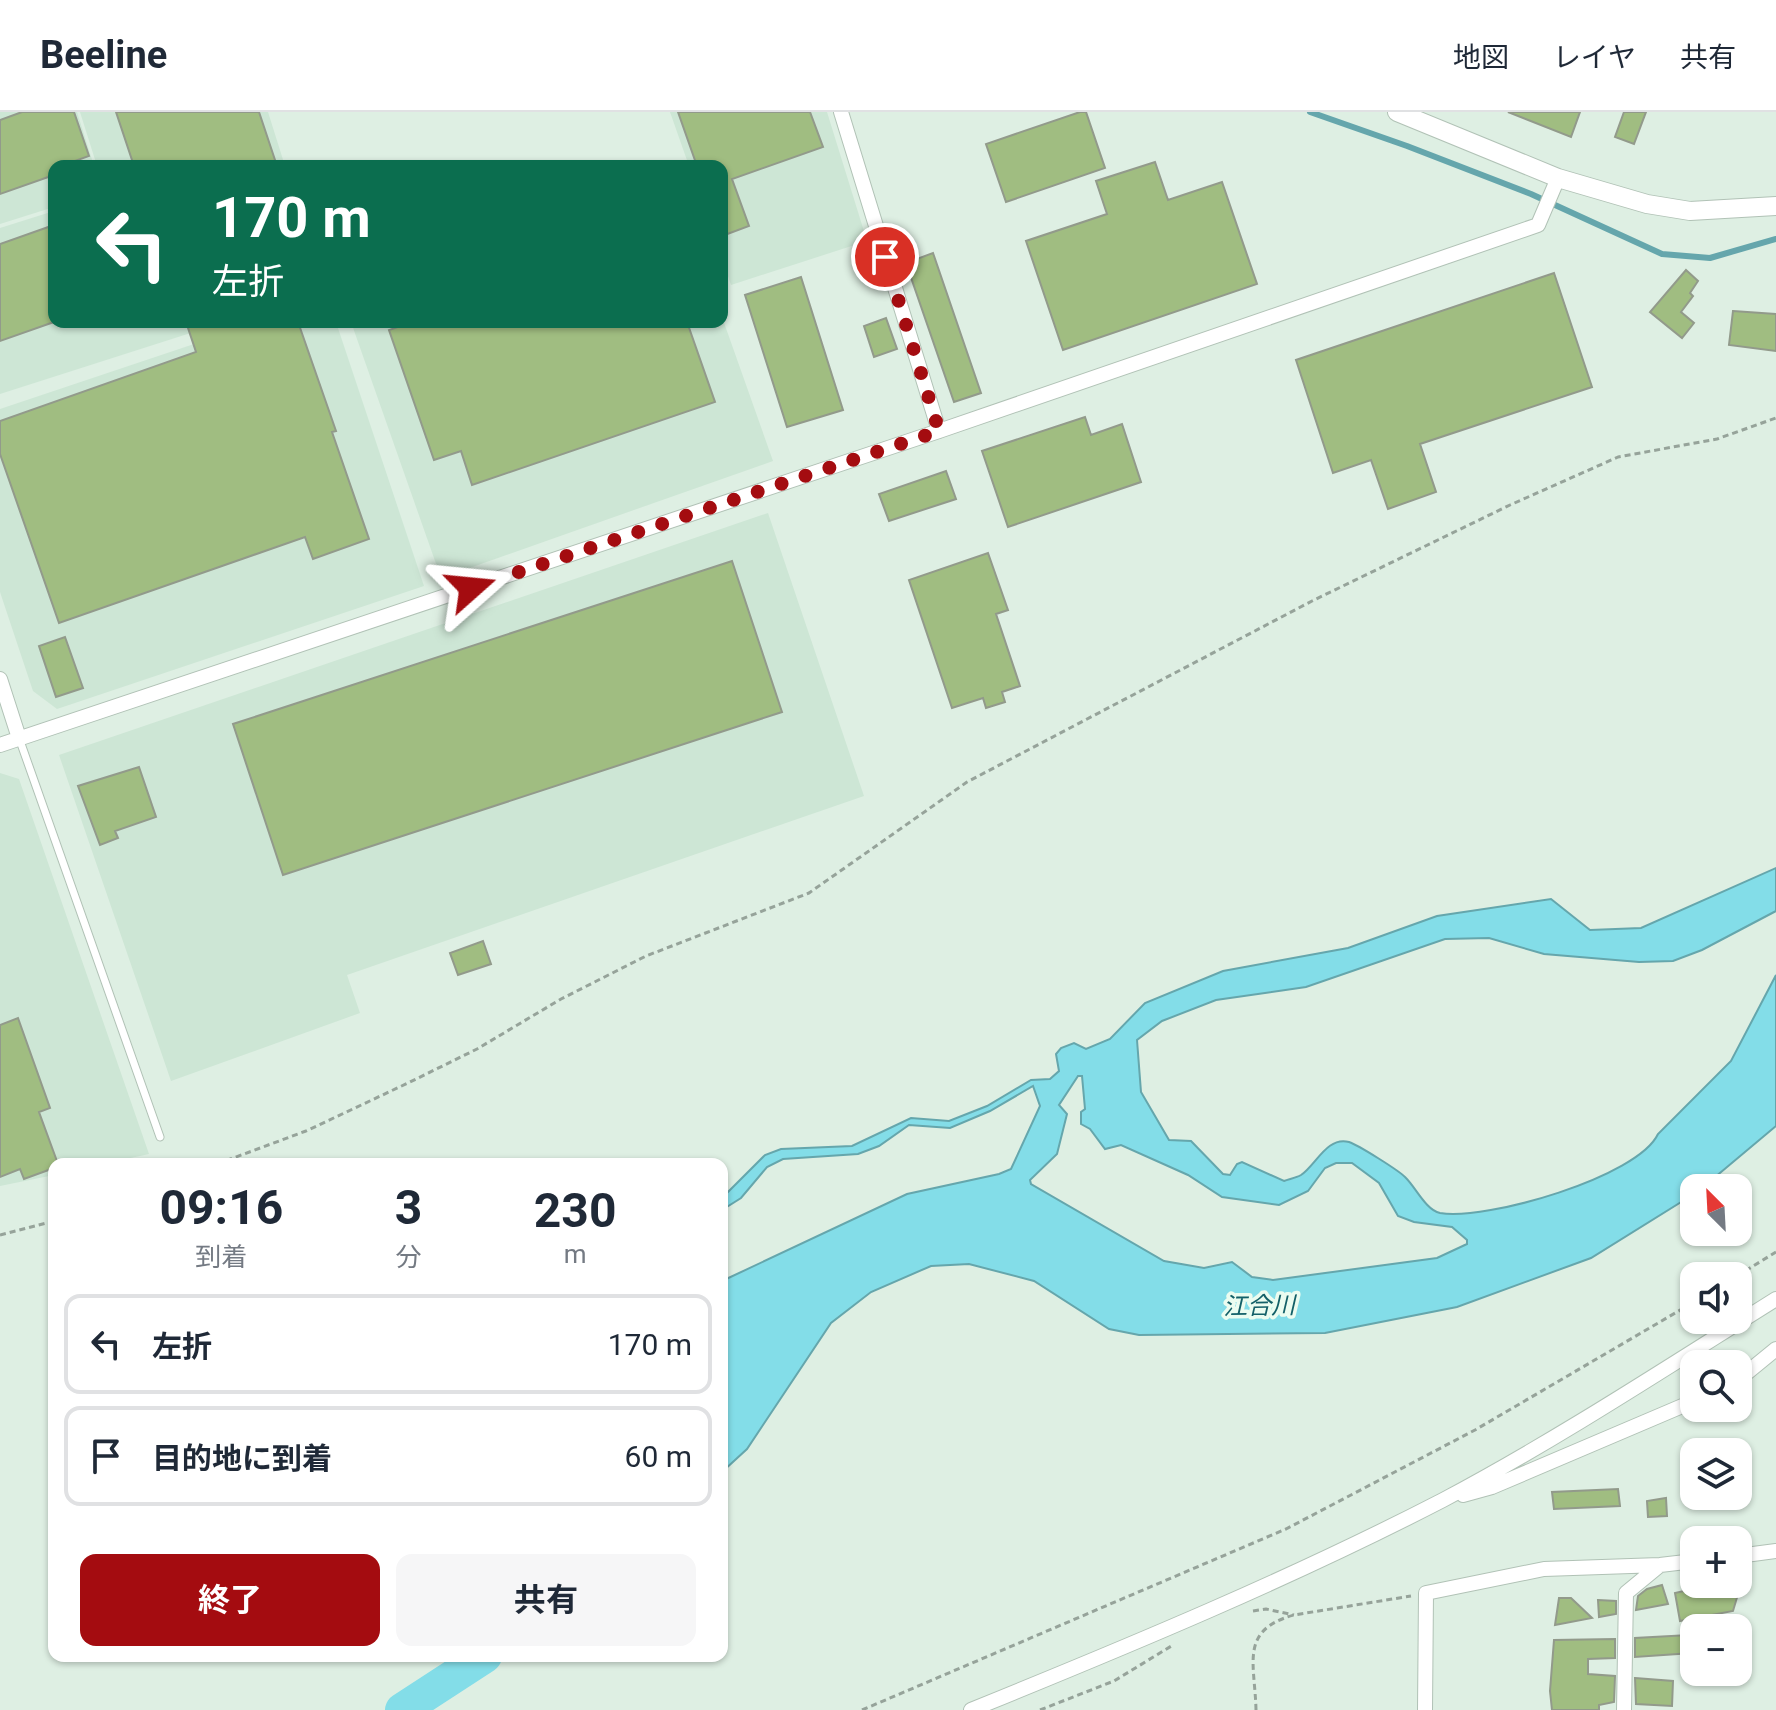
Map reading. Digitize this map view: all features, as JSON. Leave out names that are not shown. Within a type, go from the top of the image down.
[{"type":"street","points":[[841,112],[939,431]]},
{"type":"street","points":[[1397,112],[1558,178],[1647,204],[1690,211],[1776,206]]},
{"type":"street","points":[[0,745],[939,431],[1538,225],[1558,178]]},
{"type":"street","points":[[0,679],[19,738]]},
{"type":"street","points":[[971,1710],[1266,1586],[1443,1499],[1584,1421],[1776,1299]]},
{"type":"street","points":[[1752,1369],[1776,1349]]},
{"type":"street","points":[[1443,1499],[1492,1487],[1680,1407]]},
{"type":"street","points":[[1752,1554],[1776,1551]]},
{"type":"street","points":[[1425,1710],[1426,1593],[1544,1569],[1680,1563]]},
{"type":"street","points":[[1624,1710],[1626,1593],[1660,1565]]},
{"type":"lane","points":[[19,738],[160,1137]]},
{"type":"path","points":[[233,1158],[306,1131],[408,1083],[477,1049],[561,999],[646,956],[809,893],[967,782],[1312,601],[1510,505],[1618,457],[1717,439],[1776,418]]},
{"type":"path","points":[[0,1235],[48,1223]]},
{"type":"path","points":[[1752,1267],[1776,1252]]},
{"type":"path","points":[[862,1710],[1286,1529],[1475,1430],[1680,1310]]},
{"type":"path","points":[[1256,1710],[1254,1640],[1276,1620],[1426,1593]]},
{"type":"path","points":[[1246,1612],[1266,1609],[1294,1615]]},
{"type":"path","points":[[1040,1710],[1114,1681],[1179,1641]]},
{"type":"shaded area","points":[[0,112],[77,112],[92,160],[48,160],[48,209],[0,224]]},
{"type":"shaded area","points":[[80,112],[268,112],[283,160],[95,160]]},
{"type":"shaded area","points":[[670,112],[827,112],[867,241],[731,285],[728,276],[728,160],[687,160]]},
{"type":"shaded area","points":[[48,213],[48,328],[206,328],[0,394],[0,228]]},
{"type":"shaded area","points":[[242,328],[338,328],[424,586],[57,709],[33,691],[0,592],[0,409]]},
{"type":"shaded area","points":[[353,328],[726,328],[773,461],[441,578]]},
{"type":"shaded area","points":[[768,513],[864,796],[347,975],[360,1013],[171,1081],[59,755]]},
{"type":"shaded area","points":[[0,773],[19,779],[149,1154],[131,1158],[48,1158],[48,1176],[0,1186]]},
{"type":"water","points":[[1776,868],[1776,911],[1702,950],[1673,961],[1639,962],[1544,954],[1489,938],[1445,939],[1306,987],[1216,1000],[1162,1021],[1137,1040],[1141,1092],[1169,1140],[1191,1141],[1223,1174],[1230,1175],[1242,1162],[1284,1181],[1301,1175],[1334,1143],[1349,1142],[1402,1175],[1435,1211],[1462,1214],[1491,1210],[1559,1193],[1622,1166],[1645,1150],[1731,1061],[1776,975],[1776,1126],[1719,1174],[1680,1174],[1680,1203],[1591,1258],[1457,1307],[1325,1333],[1139,1335],[1109,1329],[1034,1281],[969,1264],[931,1266],[871,1292],[831,1323],[747,1449],[728,1466],[728,1278],[907,1194],[1011,1169],[1040,1106],[1033,1086],[990,1111],[950,1128],[909,1125],[879,1146],[858,1154],[783,1159],[767,1167],[741,1198],[728,1206],[728,1192],[765,1155],[781,1149],[852,1146],[911,1118],[949,1121],[987,1106],[1031,1080],[1050,1079],[1059,1071],[1056,1054],[1061,1048],[1074,1043],[1086,1049],[1110,1039],[1145,1003],[1223,971],[1348,948],[1437,916],[1551,899],[1590,930],[1641,928]],"holes":[[[1078,1076],[1082,1076],[1085,1109],[1081,1112],[1081,1124],[1090,1129],[1105,1149],[1121,1145],[1188,1175],[1222,1197],[1279,1205],[1308,1191],[1325,1168],[1336,1163],[1352,1163],[1379,1183],[1398,1216],[1414,1222],[1452,1227],[1467,1240],[1467,1244],[1437,1258],[1273,1280],[1252,1277],[1232,1262],[1204,1268],[1164,1261],[1031,1184],[1030,1180],[1057,1154],[1067,1114],[1059,1105]]]},
{"type":"building","points":[[22,112],[74,112],[89,156],[78,160],[48,160],[48,177],[0,194],[0,120]]},
{"type":"building","points":[[116,112],[259,112],[275,160],[132,160]]},
{"type":"building","points":[[678,112],[810,112],[823,147],[732,179],[749,226],[728,234],[728,160],[695,160]]},
{"type":"building","points":[[1086,112],[1105,168],[1006,202],[986,144]]},
{"type":"building","points":[[1508,112],[1580,112],[1571,137]]},
{"type":"building","points":[[1624,112],[1646,112],[1634,144],[1615,137]]},
{"type":"building","points":[[1155,162],[1168,200],[1222,182],[1257,284],[1063,350],[1026,241],[1107,214],[1096,181]]},
{"type":"building","points":[[48,227],[48,324],[0,341],[0,244]]},
{"type":"building","points":[[933,253],[981,393],[954,402],[906,263]]},
{"type":"building","points":[[1686,270],[1698,281],[1690,293],[1693,296],[1681,312],[1694,323],[1682,338],[1650,312]]},
{"type":"building","points":[[1554,273],[1592,387],[1420,444],[1436,492],[1388,509],[1371,460],[1333,473],[1296,360]]},
{"type":"building","points":[[801,277],[843,410],[787,427],[745,295]]},
{"type":"building","points":[[1733,311],[1776,314],[1776,351],[1729,345]]},
{"type":"building","points":[[886,318],[897,349],[874,357],[864,326]]},
{"type":"building","points":[[188,328],[300,328],[369,539],[313,559],[305,537],[59,623],[0,454],[0,421],[196,352]]},
{"type":"building","points":[[689,328],[715,402],[472,485],[461,451],[434,460],[389,330]]},
{"type":"building","points":[[1085,417],[1091,435],[1122,424],[1141,482],[1008,527],[982,451]]},
{"type":"building","points":[[946,471],[956,499],[889,521],[879,494]]},
{"type":"building","points":[[988,553],[1008,610],[996,614],[1020,686],[1002,692],[1005,702],[986,708],[983,698],[952,708],[909,580]]},
{"type":"building","points":[[732,561],[782,712],[283,875],[233,724]]},
{"type":"building","points":[[65,637],[83,688],[56,697],[39,646]]},
{"type":"building","points":[[139,767],[156,817],[115,831],[118,838],[100,845],[78,786]]},
{"type":"building","points":[[483,941],[491,964],[458,975],[450,953]]},
{"type":"building","points":[[18,1018],[50,1108],[39,1112],[56,1158],[48,1158],[48,1170],[24,1179],[20,1169],[0,1177],[0,1025]]},
{"type":"building","points":[[1618,1489],[1620,1506],[1554,1509],[1552,1492]]},
{"type":"building","points":[[1666,1498],[1667,1516],[1648,1517],[1647,1501]]},
{"type":"building","points":[[1662,1585],[1668,1604],[1636,1610],[1638,1596],[1647,1589]]},
{"type":"building","points":[[1680,1592],[1680,1598],[1737,1598],[1733,1611],[1680,1614],[1680,1621],[1675,1593]]},
{"type":"building","points":[[1559,1598],[1571,1598],[1592,1618],[1555,1625]]},
{"type":"building","points":[[1598,1600],[1616,1601],[1616,1614],[1599,1617]]},
{"type":"building","points":[[1680,1636],[1680,1654],[1635,1657],[1635,1638]]},
{"type":"building","points":[[1615,1639],[1615,1658],[1588,1659],[1588,1674],[1615,1676],[1614,1702],[1599,1705],[1599,1710],[1552,1710],[1550,1691],[1554,1640]]},
{"type":"building","points":[[1635,1678],[1673,1681],[1672,1706],[1636,1704]]},
{"type":"waterway","points":[[1310,112],[1531,194],[1662,254],[1710,258],[1776,239]]},
{"type":"waterway","name":"江合川","points":[[402,1710],[476,1662]]},
{"type":"route","points":[[471,588],[939,431],[885,257]]}]
